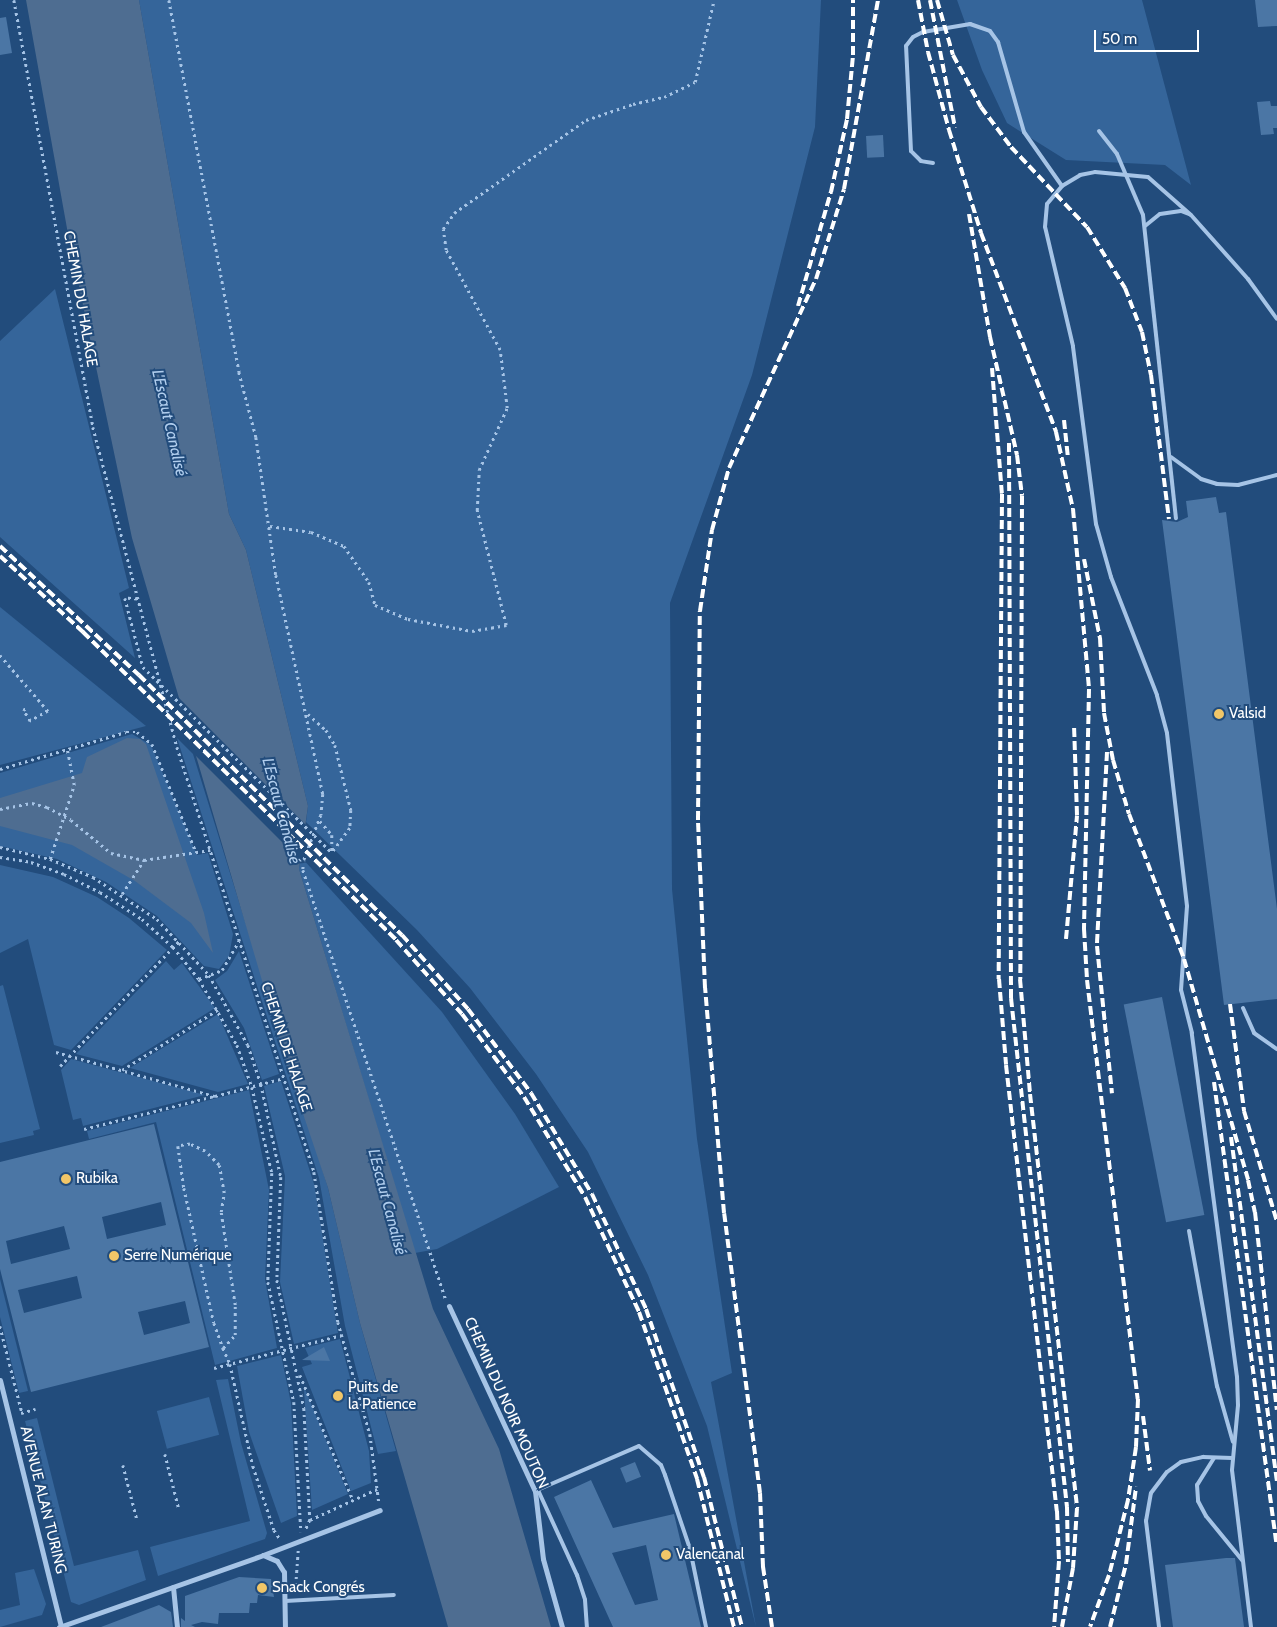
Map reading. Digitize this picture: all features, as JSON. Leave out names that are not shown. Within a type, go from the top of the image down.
[{"type":"street","name":"CHEMIN DU NOIR MOUTON","points":[[449,1306],[536,1491],[543,1559],[562,1627]]},
{"type":"street","name":"AVENUE ALAN TURING","points":[[0,1380],[60,1626]]},
{"type":"street","points":[[60,1626],[263,1555],[380,1510]]},
{"type":"street","points":[[263,1555],[277,1562],[283,1568],[285,1627]]},
{"type":"street","points":[[173,1587],[177,1627]]},
{"type":"lane","points":[[933,163],[921,161],[911,151],[906,46],[912,37],[923,32],[970,24],[990,31],[998,42],[1024,132],[1062,186]]},
{"type":"lane","points":[[1099,131],[1117,154],[1138,198],[1145,226],[1172,457],[1176,518]]},
{"type":"lane","points":[[1251,1627],[1232,1458],[1238,1386],[1193,1041],[1181,990],[1187,906],[1167,733],[1148,669],[1108,569],[1090,497],[1074,346],[1045,227],[1047,204],[1062,186],[1087,173],[1140,175],[1155,181],[1191,215],[1248,279],[1277,319]]},
{"type":"lane","points":[[1145,226],[1160,214],[1182,211],[1191,215]]},
{"type":"lane","points":[[1172,457],[1193,475],[1217,484],[1238,485],[1277,475]]},
{"type":"lane","points":[[1243,1008],[1254,1033],[1277,1049]]},
{"type":"lane","points":[[1189,1231],[1217,1386],[1233,1444]]},
{"type":"lane","points":[[587,1627],[585,1600],[577,1575],[536,1491],[639,1446],[661,1465],[666,1475],[690,1549],[706,1627]]},
{"type":"lane","points":[[1159,1627],[1146,1521],[1148,1499],[1155,1485],[1173,1467],[1195,1458],[1232,1458]]},
{"type":"lane","points":[[1214,1458],[1197,1485],[1198,1501],[1206,1516],[1242,1560]]},
{"type":"lane","points":[[285,1601],[394,1595]]},
{"type":"path","name":"CHEMIN DU HALAGE","points":[[14,0],[90,415],[122,530],[137,599]]},
{"type":"path","points":[[169,0],[238,362],[256,437],[276,574],[323,794],[320,821],[304,860],[303,870],[420,1226],[449,1306]]},
{"type":"path","points":[[270,526],[311,532],[344,546],[369,582],[376,605],[408,620],[472,631],[506,625],[477,510],[479,470],[507,408],[500,350],[446,250],[443,230],[454,213],[586,120],[632,104],[664,97],[695,82],[714,0]]},
{"type":"path","points":[[137,599],[125,598],[143,667],[332,854]]},
{"type":"path","name":"CHEMIN DE HALAGE","points":[[137,599],[177,747],[317,1186],[342,1335],[370,1434],[380,1510]]},
{"type":"path","points":[[0,655],[48,711],[30,721],[23,710],[28,707]]},
{"type":"path","points":[[307,713],[326,730],[335,745],[351,810],[350,828],[332,854]]},
{"type":"path","points":[[0,769],[126,732],[137,732],[149,740],[196,852]]},
{"type":"path","points":[[50,859],[65,816],[74,781],[67,750]]},
{"type":"path","points":[[0,809],[39,804],[65,816],[111,853],[144,860],[210,850]]},
{"type":"path","points":[[320,821],[332,835],[332,854]]},
{"type":"path","points":[[0,847],[50,859],[122,894],[158,919],[179,940],[208,975],[240,1028],[261,1084],[281,1177],[278,1280],[304,1408],[310,1520],[301,1540],[295,1564],[296,1600]]},
{"type":"path","points":[[0,857],[40,865],[100,892],[133,912],[173,947],[199,979],[219,1009],[238,1045],[252,1087],[273,1181],[268,1282],[295,1412],[301,1540]]},
{"type":"path","points":[[122,894],[144,860]]},
{"type":"path","points":[[60,1066],[179,940]]},
{"type":"path","points":[[199,979],[228,965],[239,940]]},
{"type":"path","points":[[122,1070],[219,1009]]},
{"type":"path","points":[[56,1052],[216,1096]]},
{"type":"path","points":[[84,1128],[284,1078]]},
{"type":"path","points":[[223,1348],[234,1335],[236,1305],[221,1212],[224,1193],[219,1165],[205,1151],[190,1144],[178,1146],[184,1188],[214,1323],[223,1348],[230,1364],[252,1466],[274,1530],[285,1547]]},
{"type":"path","points":[[0,1326],[22,1412]]},
{"type":"path","points":[[214,1368],[342,1335]]},
{"type":"path","points":[[297,1369],[353,1500]]},
{"type":"path","points":[[9,1416],[35,1409]]},
{"type":"path","points":[[165,1454],[179,1508]]},
{"type":"path","points":[[123,1465],[137,1519]]},
{"type":"path","points":[[310,1520],[377,1489]]},
{"type":"shaded area","points":[[139,0],[821,0],[815,127],[752,375],[670,603],[672,889],[697,1139],[732,1373],[711,1382],[756,1627],[707,1426],[648,1275],[588,1152],[536,1074],[470,988],[417,930],[306,822],[308,806],[246,550],[229,514]]},
{"type":"shaded area","points":[[957,0],[1142,0],[1191,185],[1165,165],[1066,160],[1007,123],[982,70]]},
{"type":"shaded area","points":[[55,289],[129,588],[119,593],[135,658],[0,537],[0,341]]},
{"type":"shaded area","points":[[0,607],[146,726],[0,765]]},
{"type":"shaded area","points":[[132,734],[151,745],[197,855],[208,853],[233,934],[229,956],[219,969],[204,966],[157,916],[106,882],[57,859],[0,846],[0,773]]},
{"type":"shaded area","points":[[177,738],[193,754],[328,1188],[360,1323],[396,1451],[378,1454],[345,1326],[319,1178]]},
{"type":"shaded area","points":[[301,857],[442,1012],[515,1114],[559,1187],[437,1249],[415,1253],[299,869]]},
{"type":"shaded area","points":[[0,865],[53,877],[97,897],[129,918],[167,950],[71,1050],[54,1045],[28,939],[0,953]]},
{"type":"shaded area","points":[[239,951],[279,1074],[262,1080],[244,1028],[215,980],[227,971]]},
{"type":"shaded area","points":[[166,961],[174,970],[182,963],[215,1008],[122,1066],[76,1054]]},
{"type":"shaded area","points":[[3,985],[40,1129],[33,1131],[34,1135],[0,1143],[0,986]]},
{"type":"shaded area","points":[[218,1014],[248,1084],[218,1092],[130,1068]]},
{"type":"shaded area","points":[[71,1059],[205,1095],[83,1126],[81,1118],[73,1120],[61,1070]]},
{"type":"shaded area","points":[[281,1081],[314,1184],[338,1333],[294,1344],[280,1282],[285,1176],[264,1086]]},
{"type":"shaded area","points":[[249,1090],[269,1190],[265,1279],[277,1348],[215,1365],[156,1122],[89,1139],[87,1131]]},
{"type":"shaded area","points":[[0,1279],[28,1391],[19,1393],[0,1317]]},
{"type":"shaded area","points":[[340,1339],[369,1451],[371,1483],[351,1491],[302,1367],[312,1364],[305,1348]]},
{"type":"shaded area","points":[[281,1355],[291,1403],[297,1516],[281,1523],[249,1432],[237,1366]]},
{"type":"shaded area","points":[[228,1379],[241,1443],[267,1533],[265,1539],[158,1576],[150,1547],[250,1521],[216,1380]]},
{"type":"shaded area","points":[[304,1390],[348,1494],[312,1510]]},
{"type":"shaded area","points":[[209,1397],[219,1435],[167,1449],[157,1411]]},
{"type":"shaded area","points":[[37,1418],[74,1566],[138,1550],[146,1580],[79,1605],[71,1602],[25,1421]]},
{"type":"shaded area","points":[[34,1569],[46,1604],[42,1615],[0,1627],[0,1610],[20,1605],[15,1573]]},
{"type":"water","name":"L'Escaut Canalisé","points":[[26,0],[139,0],[229,514],[246,550],[308,806],[299,869],[433,1309],[499,1449],[551,1627],[448,1627],[360,1323],[328,1188],[288,1069],[132,538],[68,234]]},
{"type":"water","points":[[127,738],[140,739],[146,744],[204,913],[213,953],[191,923],[135,881],[72,845],[0,826],[0,798],[82,773],[87,757]]},
{"type":"pier","points":[[174,693],[308,827],[303,863],[190,750]]},
{"type":"building","points":[[1255,0],[1277,0],[1277,26],[1258,27]]},
{"type":"building","points":[[6,17],[12,53],[0,55],[0,18]]},
{"type":"building","points":[[1270,101],[1271,106],[1277,106],[1277,128],[1273,128],[1274,134],[1261,135],[1257,102]]},
{"type":"building","points":[[883,135],[884,157],[867,158],[866,136]]},
{"type":"building","name":"Valsid","points":[[1216,497],[1219,513],[1226,512],[1277,909],[1277,999],[1224,1005],[1162,520],[1177,522],[1188,517],[1186,501]]},
{"type":"building","points":[[1162,997],[1204,1215],[1166,1222],[1124,1004]]},
{"type":"building","name":"Serre Numérique","points":[[154,1124],[209,1347],[31,1392],[0,1269],[0,1162]],"holes":[[[161,1202],[166,1225],[107,1239],[102,1217]],[[64,1226],[70,1249],[11,1264],[6,1241]],[[77,1276],[82,1298],[24,1313],[18,1290]],[[185,1301],[190,1323],[144,1335],[138,1312]]]},
{"type":"building","points":[[324,1347],[330,1361],[302,1360]]},
{"type":"building","points":[[635,1462],[641,1477],[626,1483],[620,1468]]},
{"type":"building","name":"Valencanal","points":[[591,1480],[613,1528],[674,1514],[701,1627],[613,1627],[554,1497]],"holes":[[[646,1545],[658,1600],[635,1605],[612,1553]]]},
{"type":"building","points":[[1235,1558],[1244,1627],[1173,1627],[1165,1565]]},
{"type":"building","points":[[239,1577],[271,1579],[274,1597],[258,1595],[257,1603],[250,1603],[249,1613],[219,1613],[218,1624],[202,1622],[191,1625],[195,1627],[181,1627],[181,1618],[185,1621],[185,1596]]},
{"type":"building","points":[[159,1605],[171,1612],[173,1627],[101,1627]]},
{"type":"railway","points":[[798,306],[831,192],[847,119],[853,55],[853,0]]},
{"type":"railway","points":[[772,1627],[763,1567],[760,1493],[724,1213],[705,988],[698,820],[700,611],[712,530],[729,468],[816,279],[844,189],[878,0]]},
{"type":"railway","points":[[918,0],[928,52],[949,130],[981,233],[1056,432],[1073,509],[1089,689],[1084,929],[1087,980],[1138,1399],[1136,1447],[1128,1500],[1109,1575],[1090,1627]]},
{"type":"railway","points":[[930,0],[955,128]]},
{"type":"railway","points":[[937,0],[953,55],[981,107],[1011,147],[1087,227],[1125,288],[1142,332],[1151,375],[1169,519]]},
{"type":"railway","points":[[969,214],[990,337],[1017,455],[1022,496],[1020,979],[1030,1094],[1077,1508],[1073,1568],[1062,1627]]},
{"type":"railway","points":[[992,368],[1002,494],[999,979],[1006,1065],[1057,1511],[1059,1561],[1054,1627]]},
{"type":"railway","points":[[1064,420],[1068,458]]},
{"type":"railway","points":[[1009,443],[1011,998],[1067,1507],[1068,1562]]},
{"type":"railway","points":[[0,546],[139,675],[402,935],[468,1009],[531,1093],[592,1194],[646,1309],[704,1477],[742,1627]]},
{"type":"railway","points":[[0,556],[83,632],[396,940],[462,1014],[524,1097],[585,1197],[639,1312],[697,1479],[734,1627]]},
{"type":"railway","points":[[1084,559],[1100,638],[1104,713],[1113,760],[1129,814],[1184,959],[1248,1180],[1255,1212],[1277,1410]]},
{"type":"railway","points":[[1066,939],[1077,815],[1074,725]]},
{"type":"railway","points":[[1107,752],[1097,946],[1112,1093]]},
{"type":"railway","points":[[1230,1004],[1244,1111],[1277,1222]]},
{"type":"railway","points":[[1214,1082],[1277,1545]]},
{"type":"railway","points":[[1231,1137],[1277,1484]]},
{"type":"railway","points":[[1143,1416],[1150,1471]]},
{"type":"railway","points":[[1110,1627],[1126,1564],[1136,1487]]},
{"type":"place","name":"Valsid","points":[[1219,714]]},
{"type":"place","name":"Rubika","points":[[66,1179]]},
{"type":"place","name":"Serre Numérique","points":[[114,1256]]},
{"type":"place","name":"Puits de la Patience","points":[[338,1396]]},
{"type":"place","name":"Valencanal","points":[[666,1555]]},
{"type":"place","name":"Snack Congrés","points":[[262,1588]]}]
